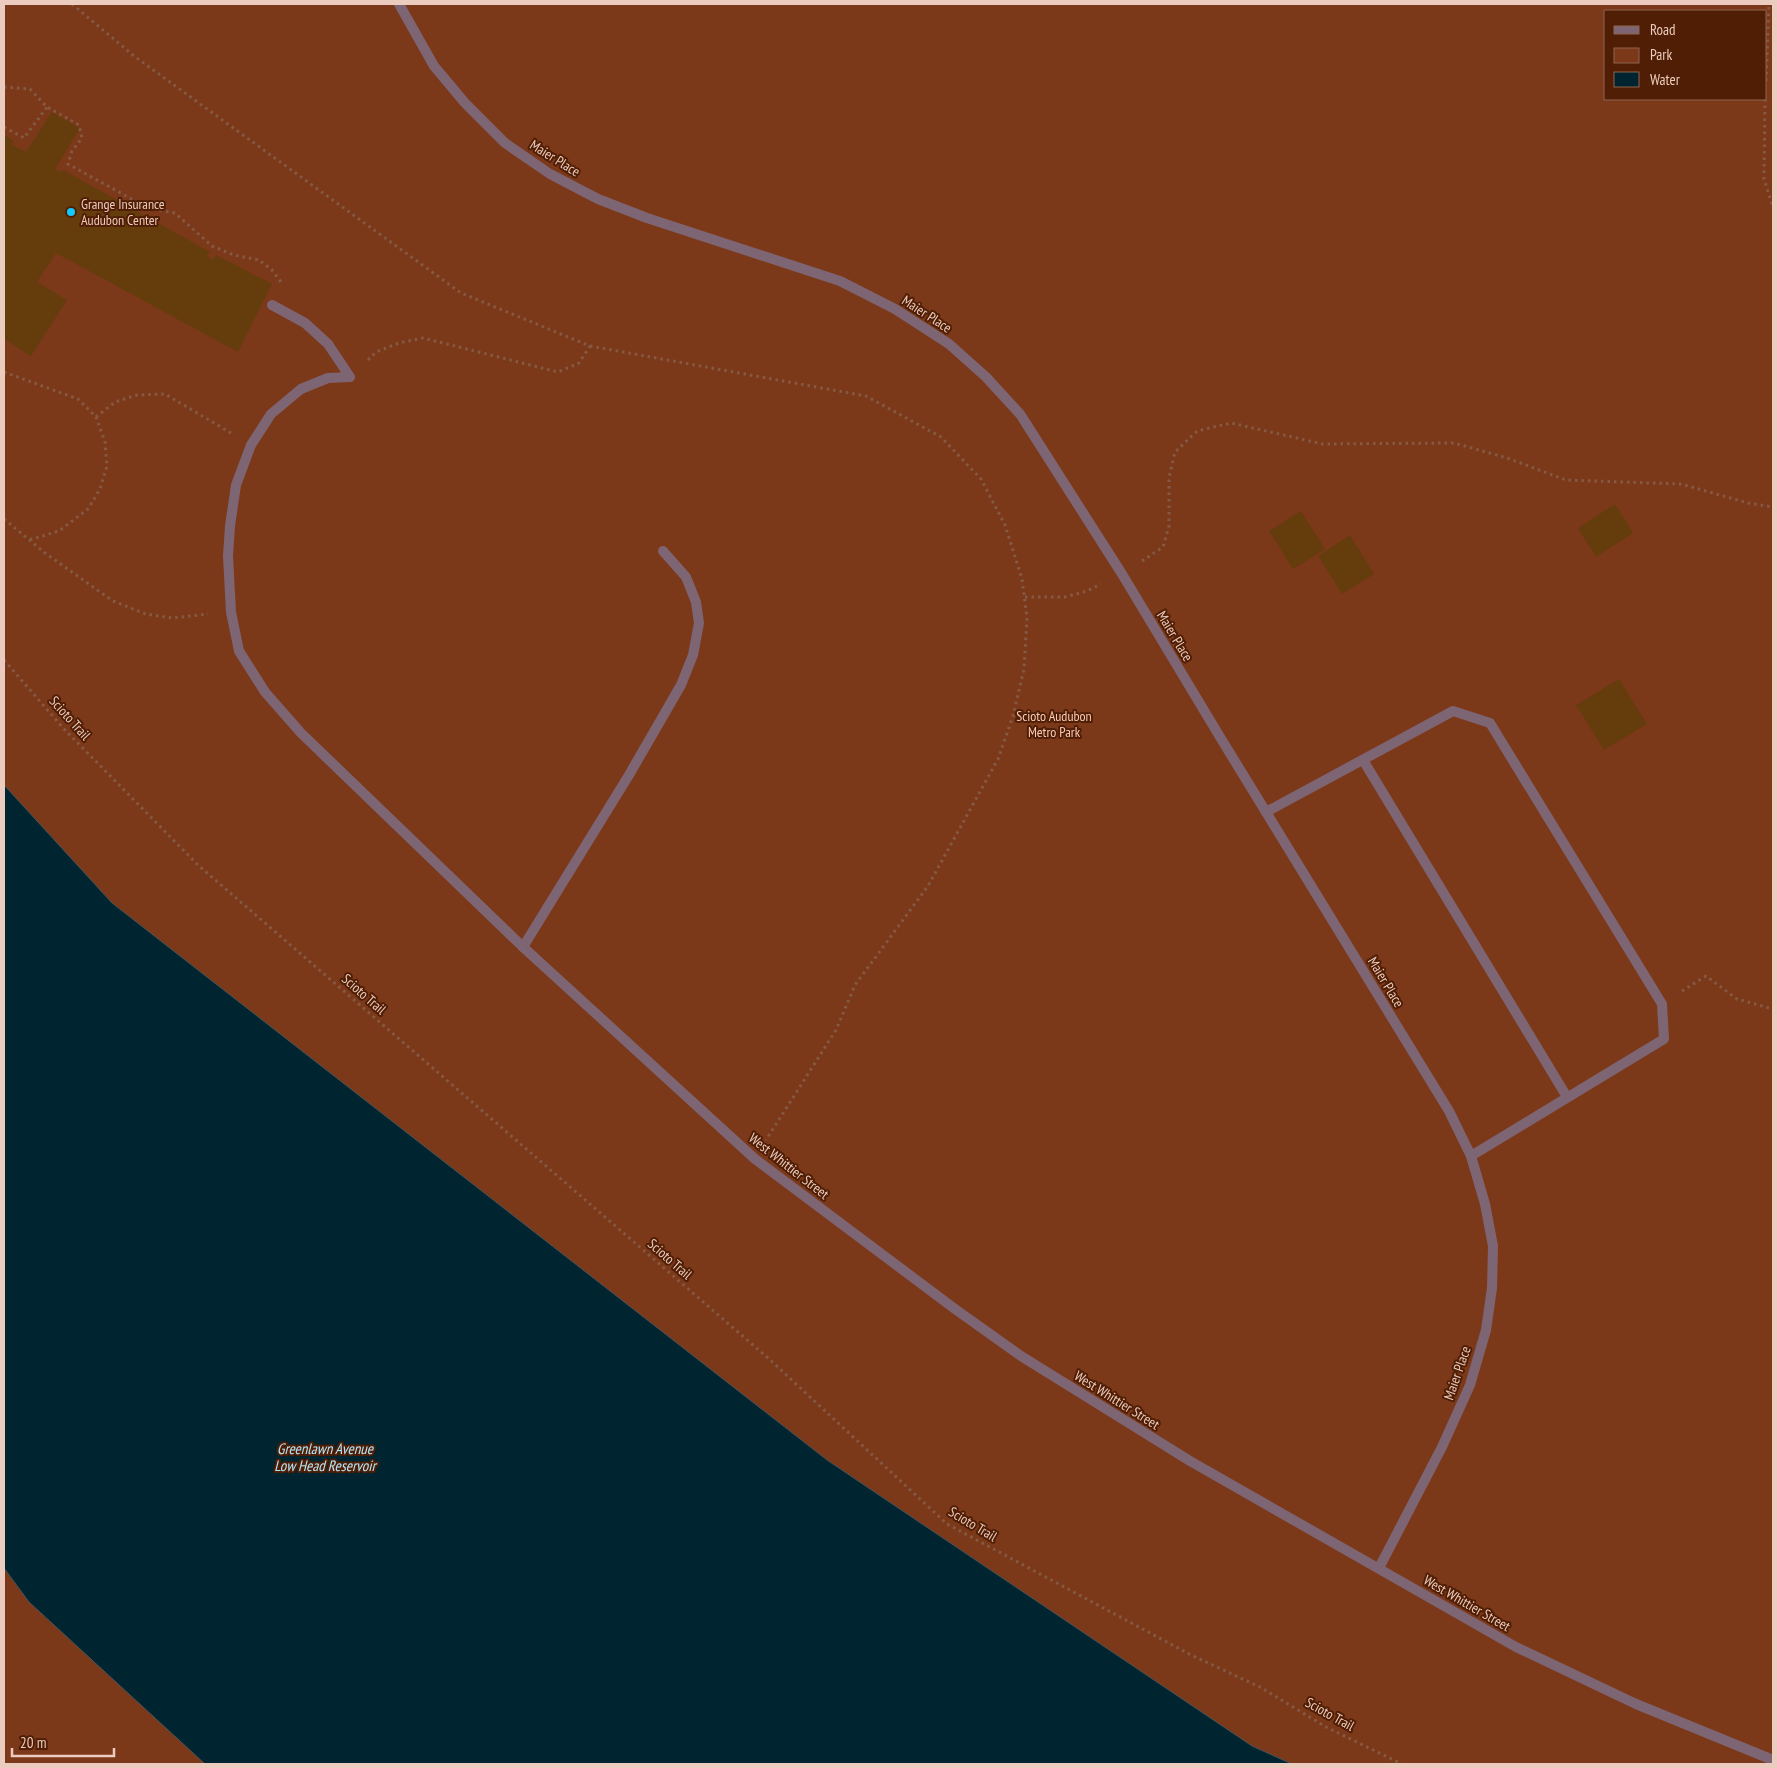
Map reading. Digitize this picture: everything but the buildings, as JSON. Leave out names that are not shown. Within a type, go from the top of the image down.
[{"type":"street","name":"Maier Place","points":[[399,4],[434,66],[465,103],[505,143],[550,174],[598,199],[647,218],[840,280],[895,309],[949,344],[986,377],[1020,414],[1122,574],[1449,1112],[1471,1156],[1485,1204],[1493,1246],[1492,1288],[1486,1330],[1470,1385],[1442,1447],[1379,1568]]},
{"type":"street","points":[[272,305],[305,323],[328,344],[350,377]]},
{"type":"street","name":"West Whittier Street","points":[[350,377],[328,378],[301,389],[271,414],[251,445],[236,485],[230,526],[228,556],[230,612],[239,651],[265,692],[301,733],[523,947],[755,1159],[955,1309],[1021,1356],[1190,1461],[1516,1647],[1636,1704],[1773,1760]]},
{"type":"street","points":[[523,947],[681,685],[693,655],[699,623],[696,602],[686,577],[663,550]]},
{"type":"street","points":[[1266,812],[1453,711],[1490,723],[1662,1004],[1664,1039],[1471,1156]]},
{"type":"street","points":[[1363,760],[1567,1097]]},
{"type":"path","points":[[72,4],[134,56],[461,294],[590,346],[866,396],[941,437],[981,479],[1005,525],[1022,578],[1027,618],[1024,670],[1014,716],[998,759],[928,886],[855,985],[836,1030],[755,1159]]},
{"type":"path","points":[[1767,55],[1769,4]]},
{"type":"path","points":[[4,86],[30,89],[47,108],[79,125],[82,138],[72,151],[68,164],[146,207],[175,213],[212,246],[234,255],[259,260],[272,270],[281,282],[282,290],[272,305]]},
{"type":"path","points":[[1765,100],[1764,179],[1773,207]]},
{"type":"path","points":[[4,127],[24,138],[47,108]]},
{"type":"path","points":[[350,377],[376,352],[399,343],[423,338],[558,372],[579,363],[590,346]]},
{"type":"path","points":[[4,372],[78,399],[96,416],[105,442],[107,466],[100,489],[88,509],[75,521],[59,531],[29,540]]},
{"type":"path","points":[[96,416],[115,402],[137,395],[164,394],[251,445]]},
{"type":"path","points":[[1024,597],[1065,597],[1087,591],[1122,574],[1163,547],[1169,526],[1169,478],[1175,452],[1198,431],[1231,423],[1323,444],[1454,443],[1507,458],[1566,480],[1681,484],[1748,503],[1773,507]]},
{"type":"path","points":[[4,519],[29,540],[114,601],[126,607],[146,614],[172,618],[230,612]]},
{"type":"path","name":"Scioto Trail","points":[[4,660],[64,729],[198,865],[768,1358],[947,1524],[1191,1655],[1260,1688],[1326,1727],[1402,1764]]},
{"type":"path","points":[[1662,1004],[1706,976],[1738,999],[1773,1009]]},
{"type":"green space","name":"Scioto Audubon Metro Park","points":[[4,4],[1773,4],[1773,1764],[1292,1764],[1252,1746],[827,1460],[112,903],[4,785]]},
{"type":"green space","points":[[4,1569],[29,1602],[205,1764],[4,1764]]},
{"type":"water","name":"Greenlawn Avenue Low Head Reservoir","points":[[4,785],[112,903],[827,1460],[1252,1746],[1292,1764],[205,1764],[29,1602],[4,1568]]},
{"type":"place","name":"Grange Insurance Audubon Center","points":[[71,212]]}]
